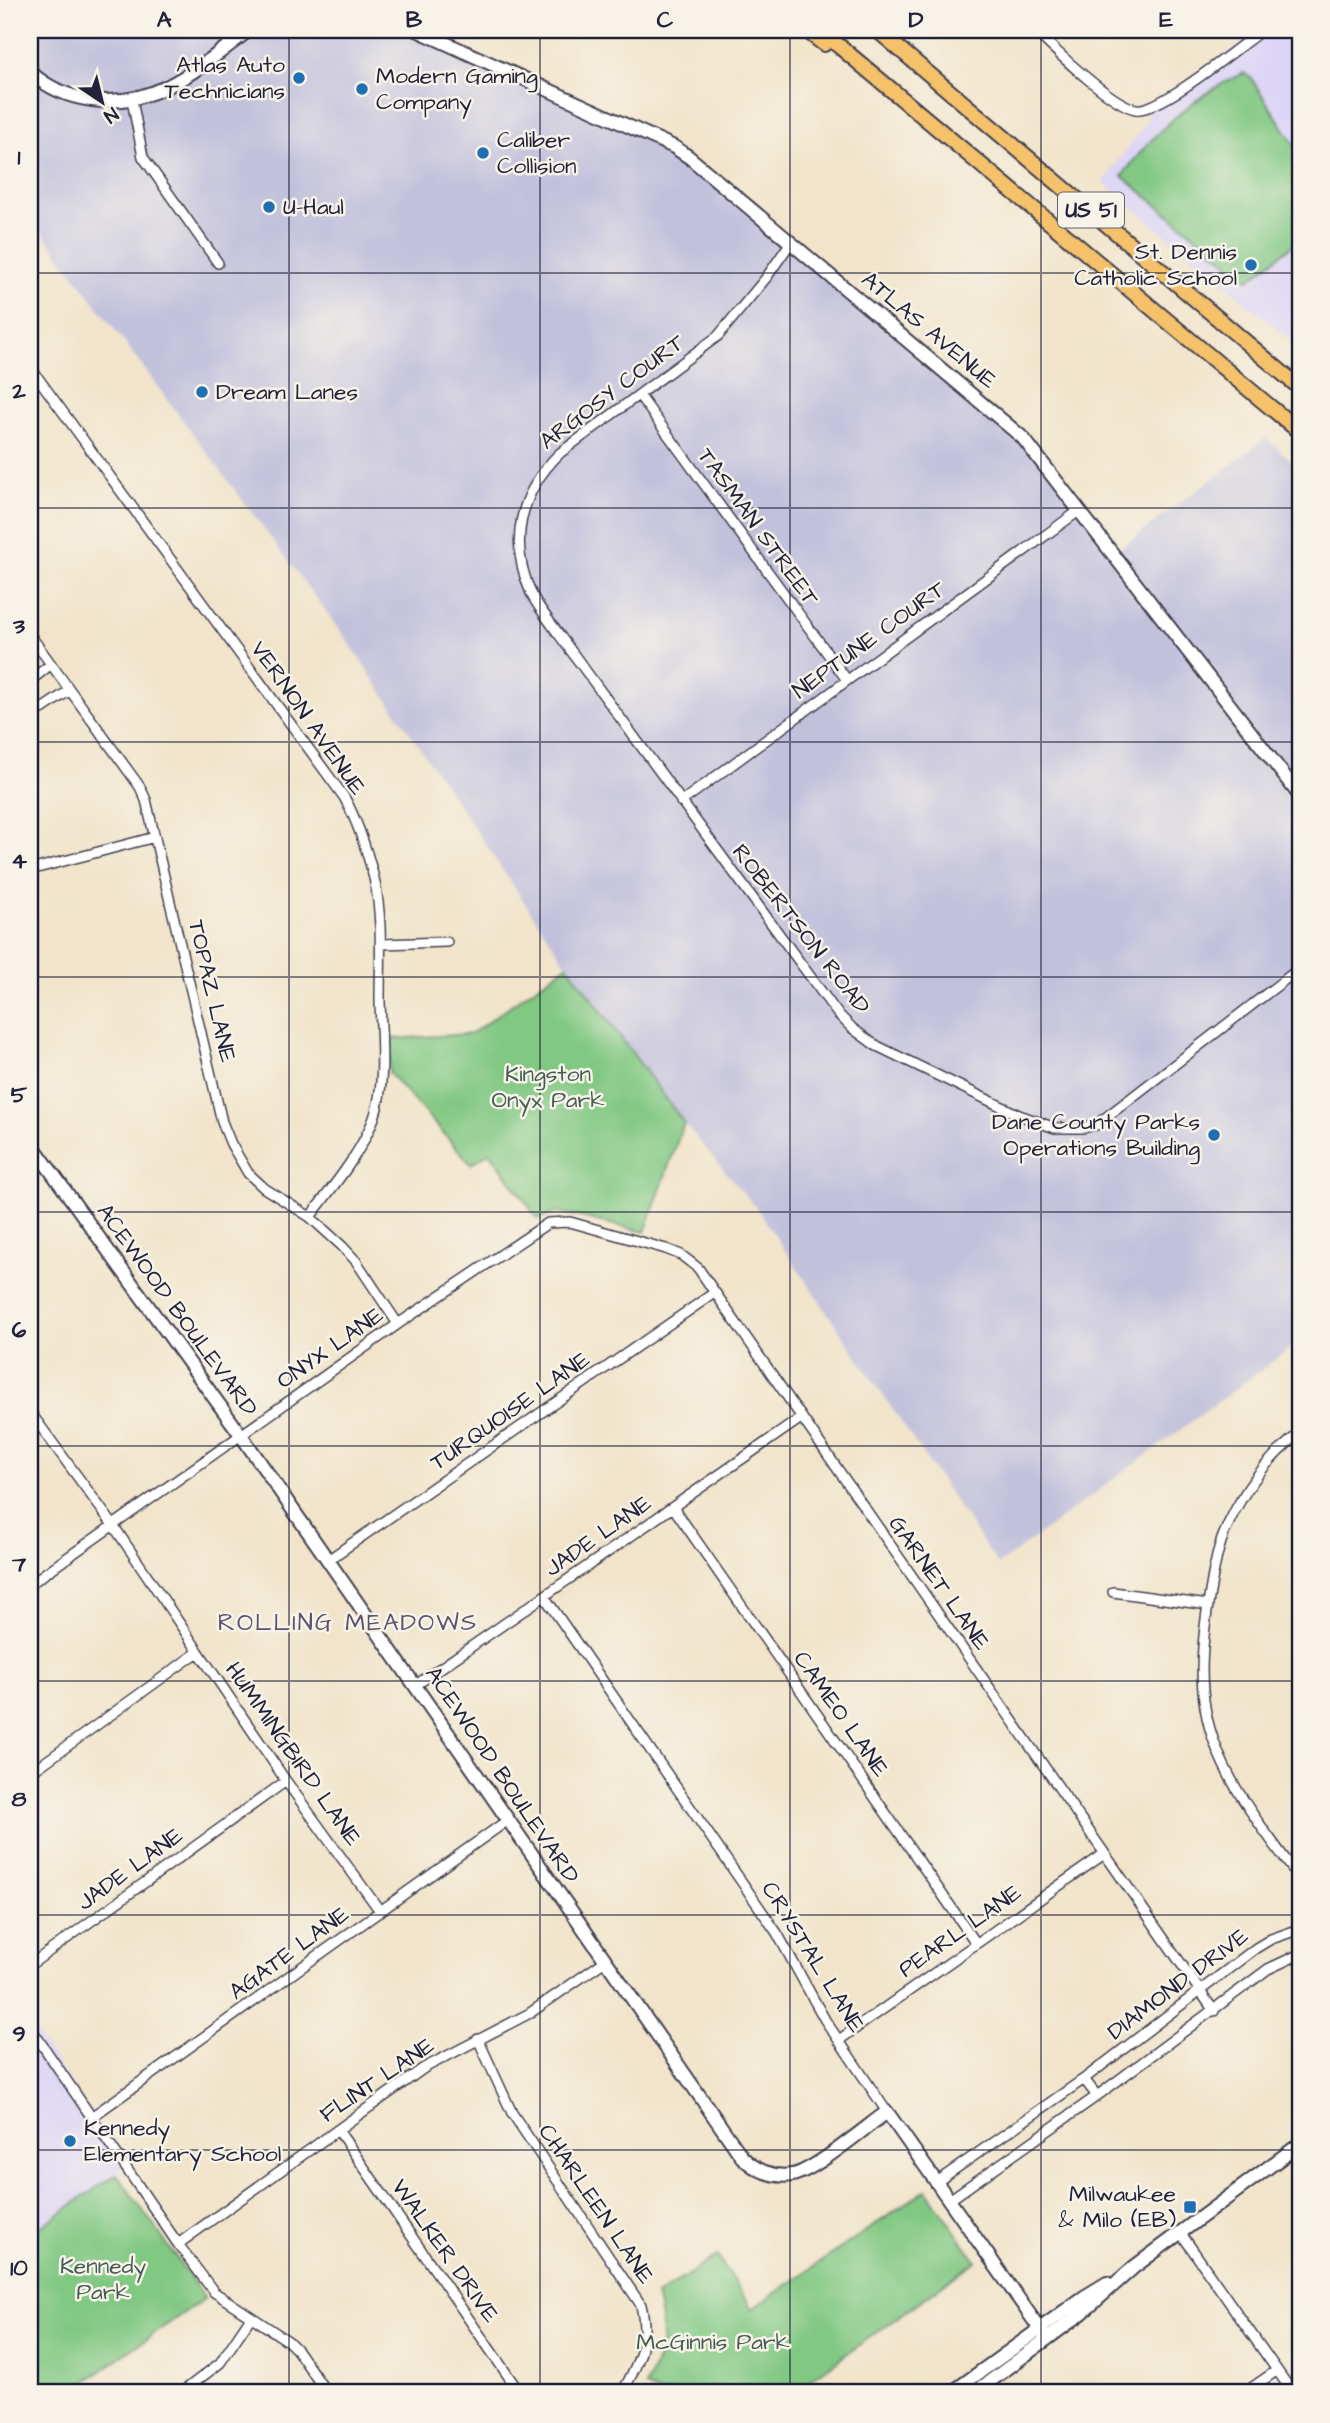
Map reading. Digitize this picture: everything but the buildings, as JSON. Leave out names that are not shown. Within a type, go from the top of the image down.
[{"type":"main road","points":[[806,30],[1034,210]]},
{"type":"main road","name":"US 51","points":[[820,30],[1300,432]]},
{"type":"main road","name":"US 51","points":[[879,31],[1300,387]]},
{"type":"street","points":[[30,72],[44,84],[74,97],[102,101],[132,100],[174,84],[248,30]]},
{"type":"street","name":"ATLAS AVENUE","points":[[417,30],[674,147],[792,242],[1019,433],[1300,796]]},
{"type":"street","points":[[1034,30],[1118,102],[1133,108],[1149,107],[1168,98],[1262,30]]},
{"type":"street","points":[[132,100],[143,157],[218,263]]},
{"type":"street","name":"ARGOSY COURT","points":[[681,802],[531,594],[520,561],[518,537],[522,516],[527,497],[544,468],[560,453],[718,336],[792,242]]},
{"type":"street","name":"VERNON AVENUE","points":[[30,367],[344,797],[358,828],[374,880],[380,944],[381,1060],[376,1109],[361,1147],[310,1217]]},
{"type":"street","name":"TASMAN STREET","points":[[639,395],[847,680]]},
{"type":"street","name":"NEPTUNE COURT","points":[[681,802],[1080,510]]},
{"type":"street","name":"TOPAZ LANE","points":[[30,635],[140,787],[146,800],[222,1122],[241,1164],[264,1188],[310,1217],[356,1261],[398,1324]]},
{"type":"street","points":[[30,681],[51,664]]},
{"type":"street","points":[[30,704],[42,709],[70,690]]},
{"type":"street","name":"ROBERTSON ROAD","points":[[681,802],[780,938],[837,1013],[852,1028],[876,1046],[1019,1115],[1055,1128],[1096,1125],[1300,968]]},
{"type":"street","points":[[30,870],[155,837]]},
{"type":"street","points":[[380,944],[447,942]]},
{"type":"street","name":"ACEWOOD BOULEVARD","points":[[30,1142],[241,1435],[742,2157],[753,2167],[773,2175],[793,2175],[822,2159],[887,2112]]},
{"type":"street","name":"ONYX LANE","points":[[30,1584],[398,1324],[548,1223],[570,1222],[595,1229]]},
{"type":"street","name":"GARNET LANE","points":[[595,1229],[681,1255],[698,1268],[1213,2011]]},
{"type":"street","name":"TURQUOISE LANE","points":[[328,1560],[714,1293]]},
{"type":"street","name":"HUMMINGBIRD LANE","points":[[30,1412],[113,1525],[286,1781],[380,1911]]},
{"type":"street","name":"JADE LANE","points":[[416,1685],[801,1418]]},
{"type":"street","points":[[1300,1433],[1259,1472],[1240,1501],[1223,1536],[1202,1647],[1202,1687],[1214,1742],[1240,1792],[1300,1879]]},
{"type":"street","name":"CAMEO LANE","points":[[673,1507],[976,1943]]},
{"type":"street","points":[[1113,1592],[1208,1605]]},
{"type":"street","name":"CRYSTAL LANE","points":[[544,1596],[777,1933],[825,2020],[935,2183],[1043,2334]]},
{"type":"street","points":[[30,1773],[198,1652]]},
{"type":"street","name":"JADE LANE","points":[[30,1965],[286,1781]]},
{"type":"street","name":"AGATE LANE","points":[[93,2116],[508,1820]]},
{"type":"street","name":"PEARL LANE","points":[[839,2040],[1104,1854]]},
{"type":"street","name":"DIAMOND DRIVE","points":[[935,2183],[1084,2079],[1256,1948],[1271,1939],[1300,1929]]},
{"type":"street","name":"DIAMOND DRIVE","points":[[948,2201],[1097,2096],[1268,1969],[1300,1954]]},
{"type":"street","name":"FLINT LANE","points":[[178,2244],[424,2068],[530,2013],[605,1961]]},
{"type":"street","points":[[30,2027],[178,2244],[214,2292],[281,2335],[297,2350],[327,2393]]},
{"type":"street","name":"CHARLEEN LANE","points":[[478,2039],[512,2113],[641,2305],[646,2332],[645,2343],[622,2393]]},
{"type":"street","points":[[1084,2079],[1097,2096]]},
{"type":"street","name":"WALKER DRIVE","points":[[338,2130],[520,2393]]},
{"type":"street","points":[[951,2393],[1043,2334],[1082,2314],[1134,2267],[1300,2144]]},
{"type":"street","points":[[1180,2232],[1293,2393]]},
{"type":"street","points":[[181,2393],[220,2363],[251,2317]]},
{"type":"street","points":[[974,2393],[1043,2334]]},
{"type":"street","points":[[1244,2393],[1276,2371]]},
{"type":"shaded area","points":[[30,30],[435,30],[443,41],[674,147],[1019,433],[1114,553],[1266,438],[1300,468],[1300,1341],[998,1565],[757,1209],[684,1123],[567,965],[345,637],[30,216]]},
{"type":"shaded area","name":"St. Dennis Catholic School","points":[[1262,30],[1300,30],[1300,348],[1103,182],[1147,121],[1149,107]]},
{"type":"shaded area","name":"Kennedy Elementary School","points":[[30,2024],[126,2166],[30,2234]]},
{"type":"green space","name":"St. Dennis Catholic School","points":[[1244,73],[1251,78],[1300,153],[1300,239],[1249,280],[1122,176],[1147,145],[1176,116],[1209,92]]},
{"type":"green space","name":"Kingston Onyx Park","points":[[567,965],[684,1123],[645,1232],[559,1212],[538,1219],[490,1152],[471,1164],[389,1073],[391,1039],[471,1034]]},
{"type":"green space","name":"Kennedy Park","points":[[117,2174],[205,2298],[69,2393],[30,2393],[30,2234]]},
{"type":"green space","name":"McGinnis Park","points":[[926,2190],[976,2261],[792,2393],[659,2393],[645,2387],[656,2363],[661,2343],[661,2322],[656,2296],[717,2256],[752,2309]]},
{"type":"place","name":"Atlas Auto Technicians","points":[[299,78]]},
{"type":"place","name":"Modern Gaming Company","points":[[362,89]]},
{"type":"place","name":"Caliber Collision","points":[[483,153]]},
{"type":"place","name":"U-Haul","points":[[269,207]]},
{"type":"place","name":"St. Dennis Catholic School","points":[[1251,265]]},
{"type":"place","name":"Dream Lanes","points":[[202,392]]},
{"type":"place","name":"Dane County Parks Operations Building","points":[[1214,1135]]},
{"type":"place","name":"Kennedy Elementary School","points":[[70,2141]]},
{"type":"place","name":"Milwaukee & Milo (EB)","points":[[1190,2207]]},
{"type":"district","name":"ROLLING MEADOWS","points":[[348,1623]]}]
